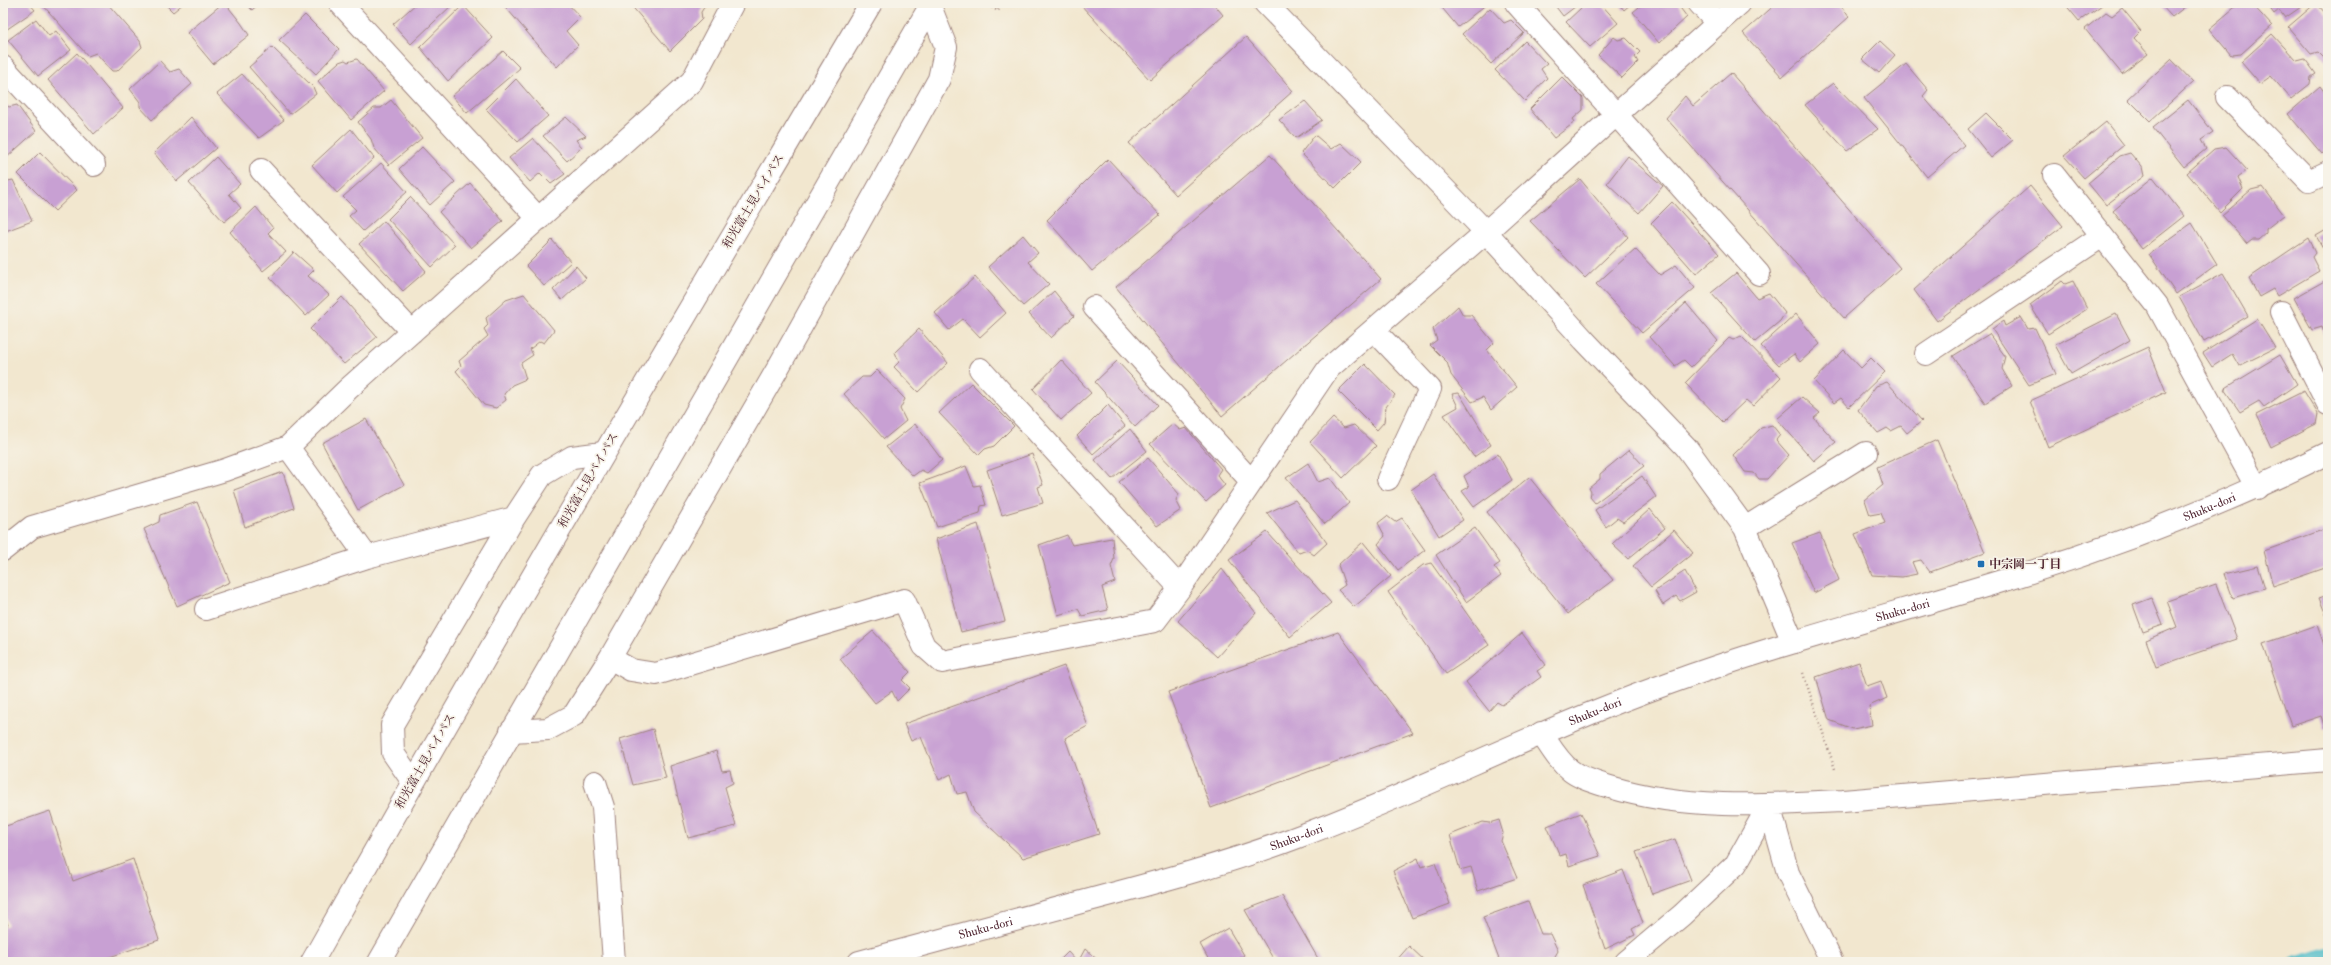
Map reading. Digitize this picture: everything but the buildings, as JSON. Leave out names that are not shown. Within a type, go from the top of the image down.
[{"type":"main road","points":[[340,3],[539,219]]},
{"type":"main road","points":[[3,550],[32,527],[225,470],[288,447],[348,389],[692,81],[733,3]]},
{"type":"main road","name":"和光富士見バイパス","points":[[312,962],[413,782],[603,453],[871,3]]},
{"type":"main road","points":[[1265,3],[1486,232],[1584,340],[1686,447],[1746,528],[1786,644]]},
{"type":"main road","points":[[1516,3],[1759,274]]},
{"type":"main road","points":[[1699,3],[1718,24]]},
{"type":"main road","points":[[610,658],[631,670],[656,674],[904,600],[924,646],[942,662],[1155,621],[1180,588],[1251,480],[1328,369],[1486,232],[1740,3]]},
{"type":"main road","points":[[511,731],[548,729],[574,715],[610,658],[778,368],[939,79],[946,47],[931,5]]},
{"type":"main road","points":[[379,962],[931,5]]},
{"type":"main road","points":[[3,67],[94,165]]},
{"type":"main road","points":[[2227,97],[2309,181],[2328,172]]},
{"type":"main road","points":[[260,170],[412,332]]},
{"type":"main road","points":[[2054,175],[2157,305],[2257,488]]},
{"type":"main road","points":[[1926,354],[2102,236]]},
{"type":"main road","points":[[1094,307],[1251,480]]},
{"type":"main road","points":[[2280,312],[2328,404]]},
{"type":"main road","points":[[1374,330],[1430,389],[1388,480]]},
{"type":"main road","points":[[980,369],[1180,588]]},
{"type":"main road","points":[[288,447],[367,558]]},
{"type":"main road","points":[[413,782],[392,753],[392,725],[514,518],[542,475],[572,457],[603,453]]},
{"type":"main road","points":[[1746,528],[1866,453]]},
{"type":"main road","name":"Shuku-dori","points":[[859,962],[1222,863],[1303,835],[1541,733],[1665,684],[1786,644],[2017,576],[2118,542],[2257,488],[2328,453]]},
{"type":"main road","points":[[206,609],[367,558],[514,518]]},
{"type":"main road","points":[[1541,733],[1559,759],[1572,771],[1602,784],[1634,794],[1706,804],[1769,805],[1843,801],[2328,760]]},
{"type":"main road","points":[[595,782],[603,807],[614,962]]},
{"type":"main road","points":[[1626,962],[1682,915],[1736,864],[1769,805]]},
{"type":"main road","points":[[1769,805],[1788,873],[1832,962]]},
{"type":"path","points":[[985,3],[998,11],[1002,3]]},
{"type":"path","points":[[1786,644],[1798,660],[1837,773]]},
{"type":"waterway","points":[[2294,962],[2328,952]]},
{"type":"place","name":"中宗岡一丁目","points":[[1981,564]]}]
